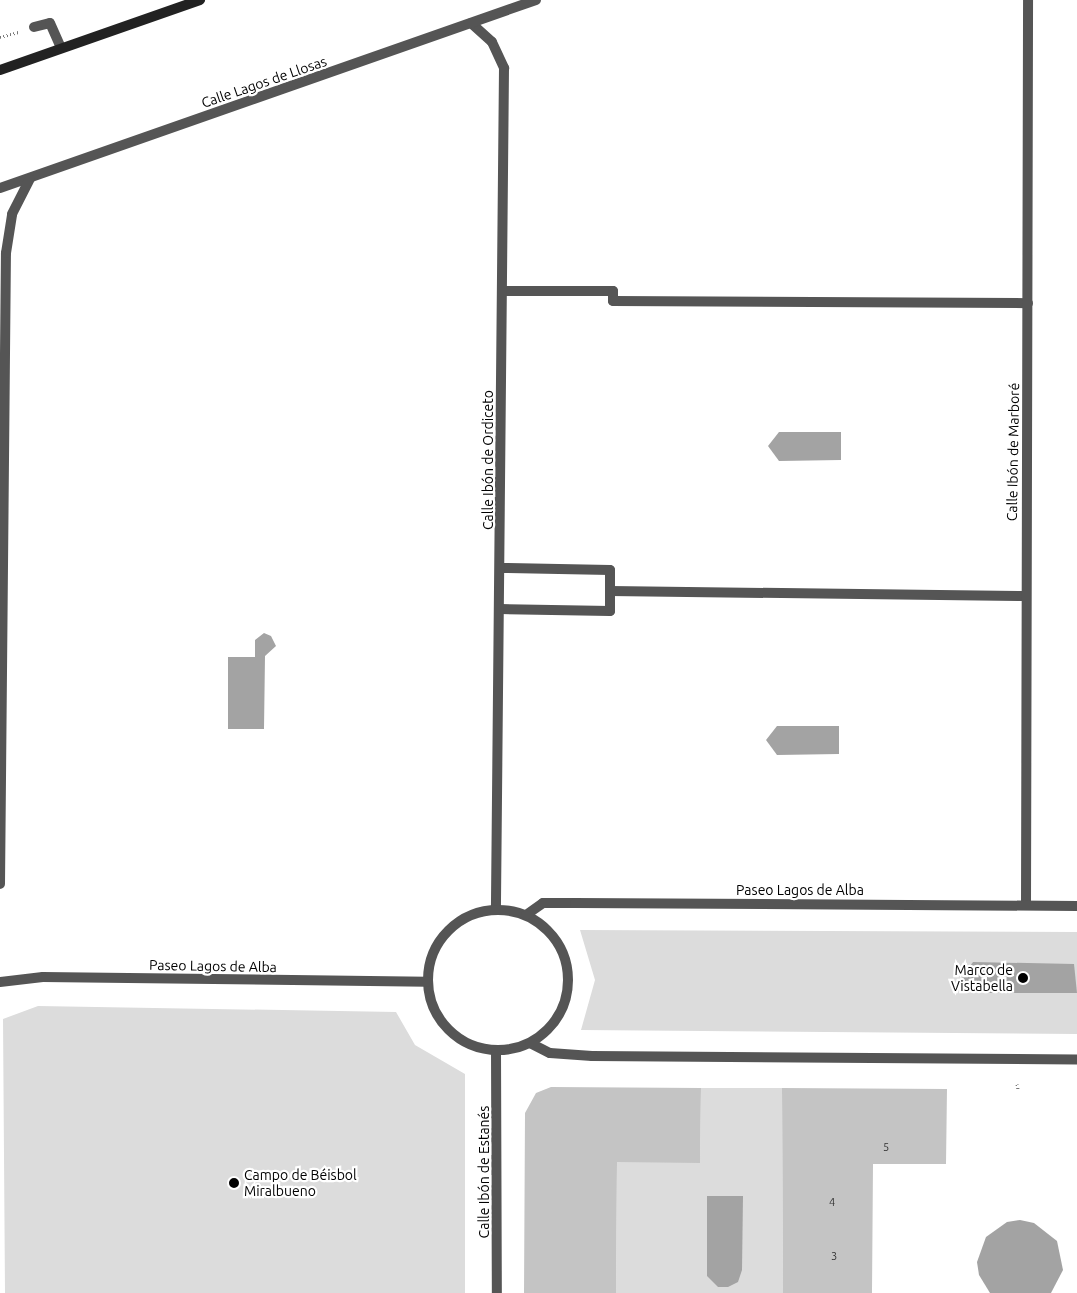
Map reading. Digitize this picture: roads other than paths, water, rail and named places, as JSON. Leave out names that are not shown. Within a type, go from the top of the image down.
[{"type":"main road","points":[[0,70],[200,0]]},
{"type":"street","name":"Calle Lagos de Llosas","points":[[0,188],[536,0]]},
{"type":"street","name":"Calle Ibón de Marboré","points":[[1026,905],[1025,596],[1028,303],[1028,0]]},
{"type":"street","points":[[34,27],[50,23],[61,48]]},
{"type":"street","name":"Calle Ibón de Ordiceto","points":[[471,23],[492,42],[504,68],[502,568],[496,909]]},
{"type":"street","points":[[0,884],[6,253],[12,214],[30,179]]},
{"type":"street","points":[[503,291],[613,292],[613,301],[1028,303]]},
{"type":"street","points":[[501,610],[610,611],[610,570],[502,568]]},
{"type":"street","points":[[610,591],[1025,596]]},
{"type":"street","name":"Paseo Lagos de Alba","points":[[526,915],[544,904],[575,903],[1077,906]]},
{"type":"street","points":[[496,909],[526,915],[546,927],[568,966],[562,1010],[549,1029],[530,1042],[496,1050],[475,1047],[451,1032],[431,1003],[427,982],[430,960],[444,935],[474,913],[496,909]]},
{"type":"street","name":"Paseo Lagos de Alba","points":[[0,982],[43,977],[427,982]]},
{"type":"street","points":[[530,1042],[550,1053],[592,1056],[1077,1059]]},
{"type":"street","name":"Calle Ibón de Estanés","points":[[496,1050],[497,1293]]},
{"type":"place","name":"Marco de Vistabella","points":[[1023,978]]},
{"type":"place","name":"Campo de Béisbol Miralbueno","points":[[234,1183]]}]
